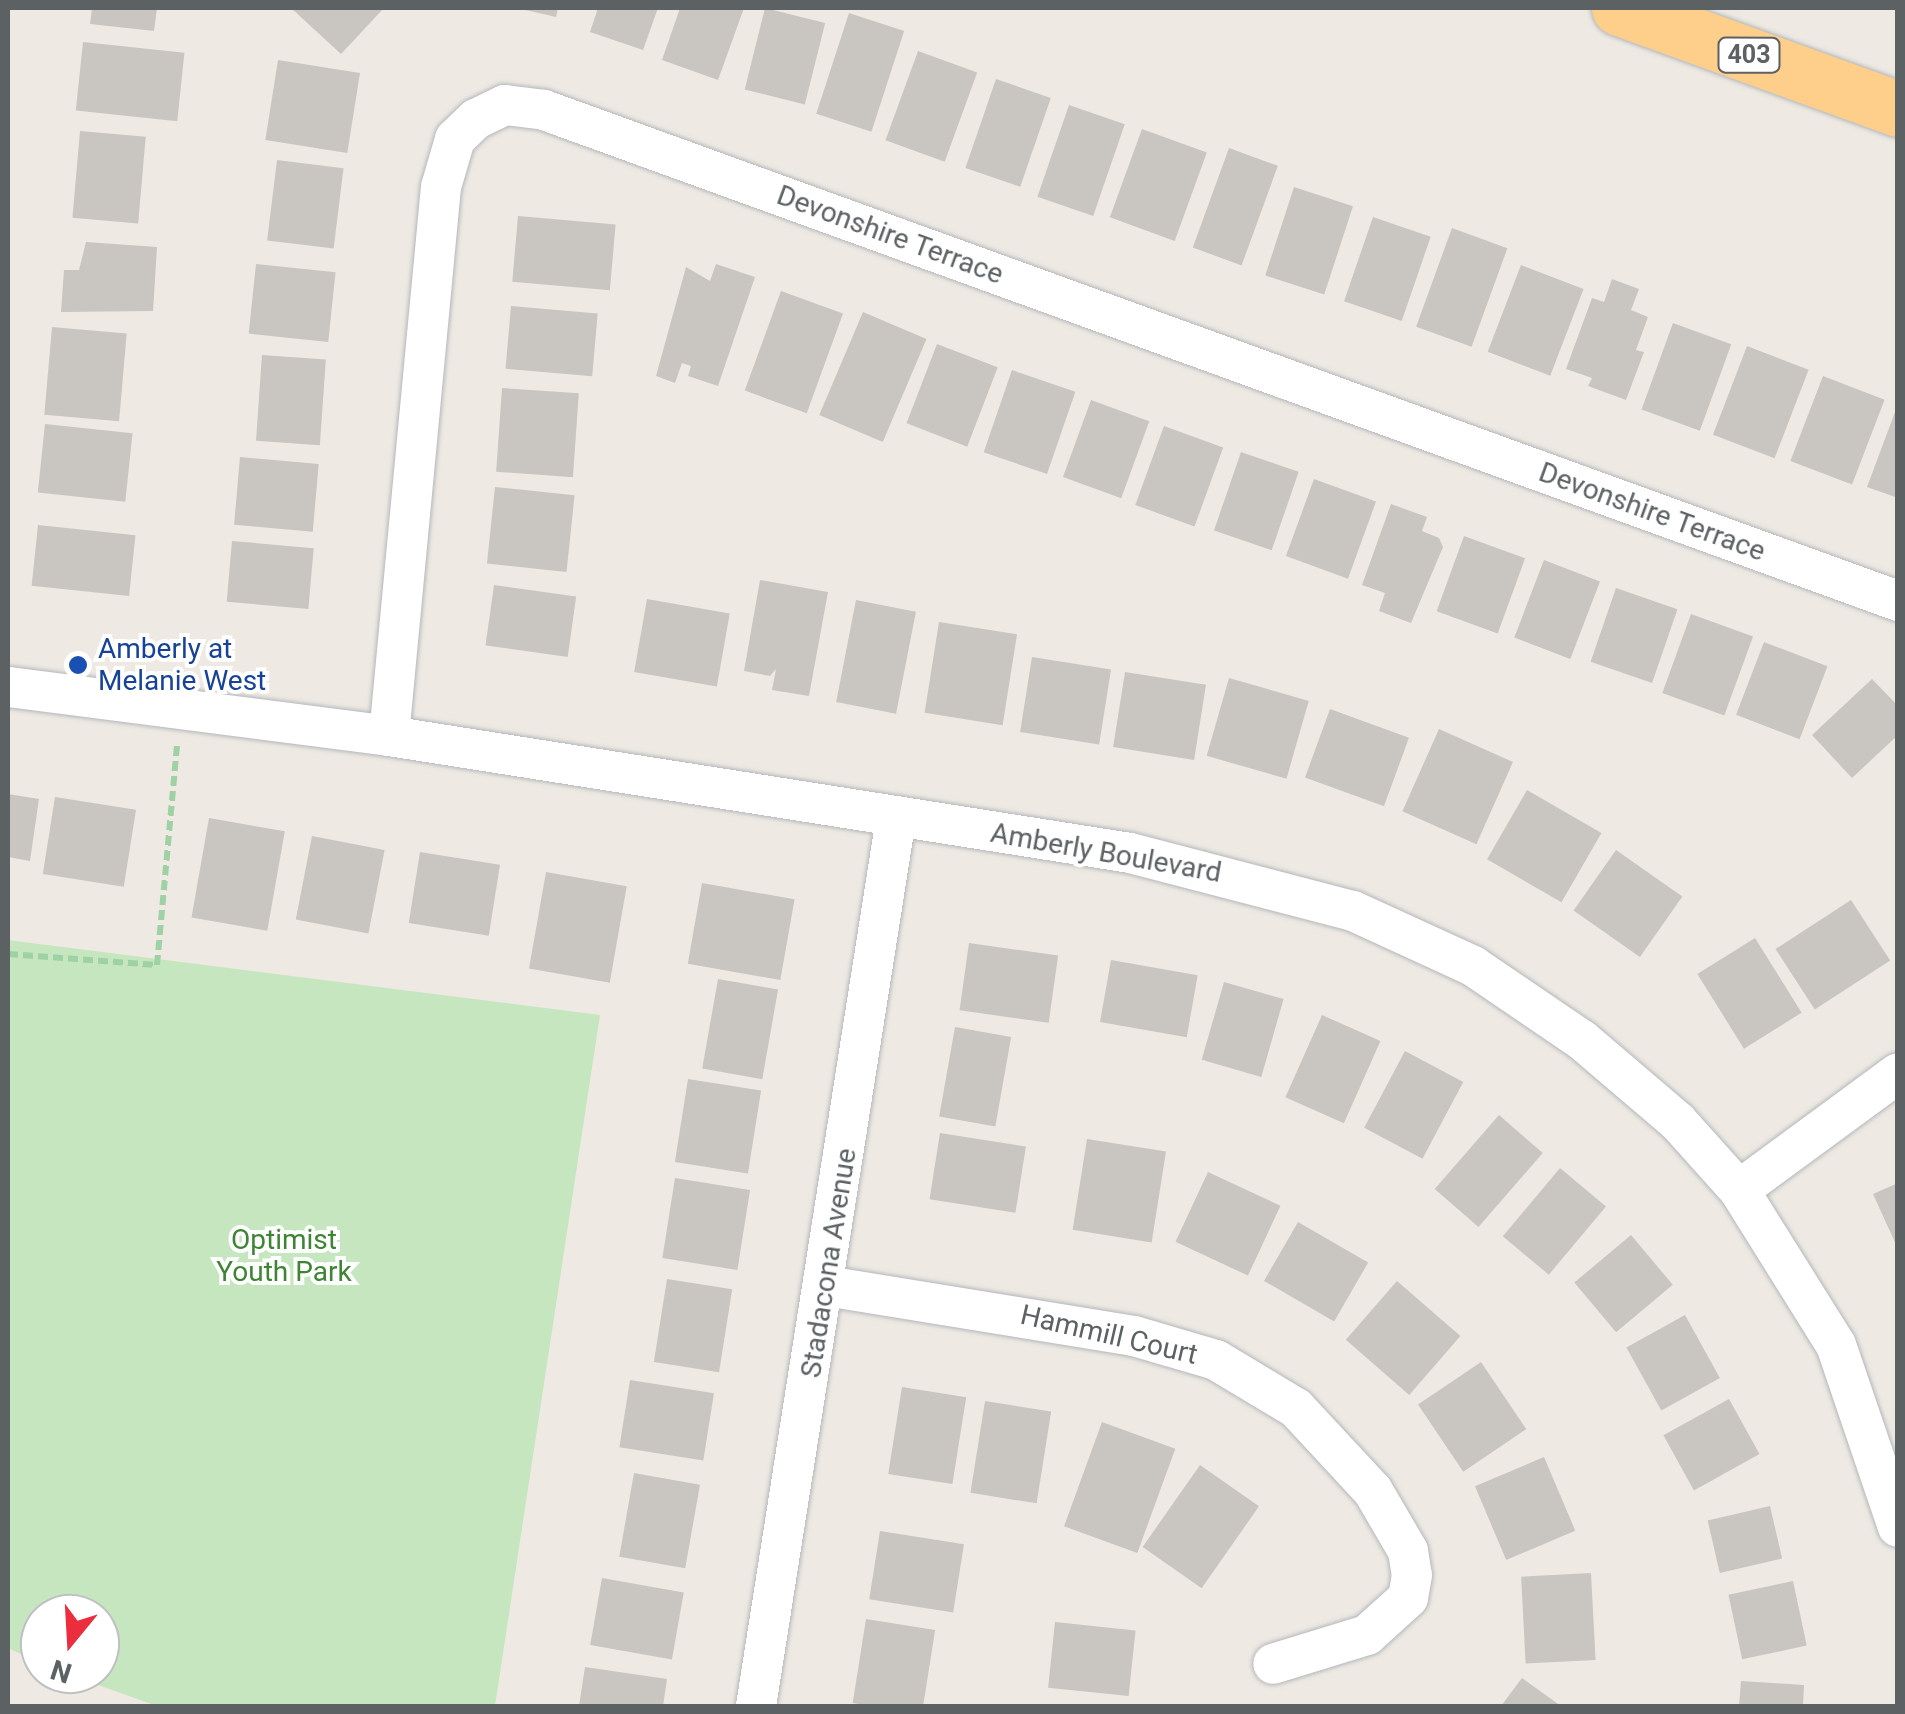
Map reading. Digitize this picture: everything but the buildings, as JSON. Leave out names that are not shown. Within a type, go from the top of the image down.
[{"type":"highway","name":"403","points":[[1619,8],[1888,106]]},
{"type":"street","name":"Devonshire Terrace","points":[[389,736],[441,188],[454,140],[476,119],[504,105],[563,117],[1898,601]]},
{"type":"street","name":"Amberly Boulevard","points":[[8,687],[389,736],[1130,852],[1353,911],[1474,966],[1582,1040],[1678,1122],[1739,1190],[1836,1345],[1898,1528]]},
{"type":"street","name":"Stadacona Avenue","points":[[756,1706],[826,1286],[896,818]]},
{"type":"street","points":[[1739,1190],[1898,1073]]},
{"type":"street","name":"Hammill Court","points":[[826,1286],[1134,1336],[1216,1360],[1296,1408],[1373,1490],[1408,1552],[1412,1575],[1408,1598],[1367,1635],[1274,1664]]},
{"type":"path","points":[[8,954],[157,965],[180,710]]},
{"type":"green space","name":"Optimist Youth Park","points":[[8,940],[600,1015],[495,1706],[157,1706],[120,1693],[120,1594],[20,1594],[20,1654],[8,1648]]},
{"type":"place","name":"Amberly at Melanie West","points":[[78,665]]}]
